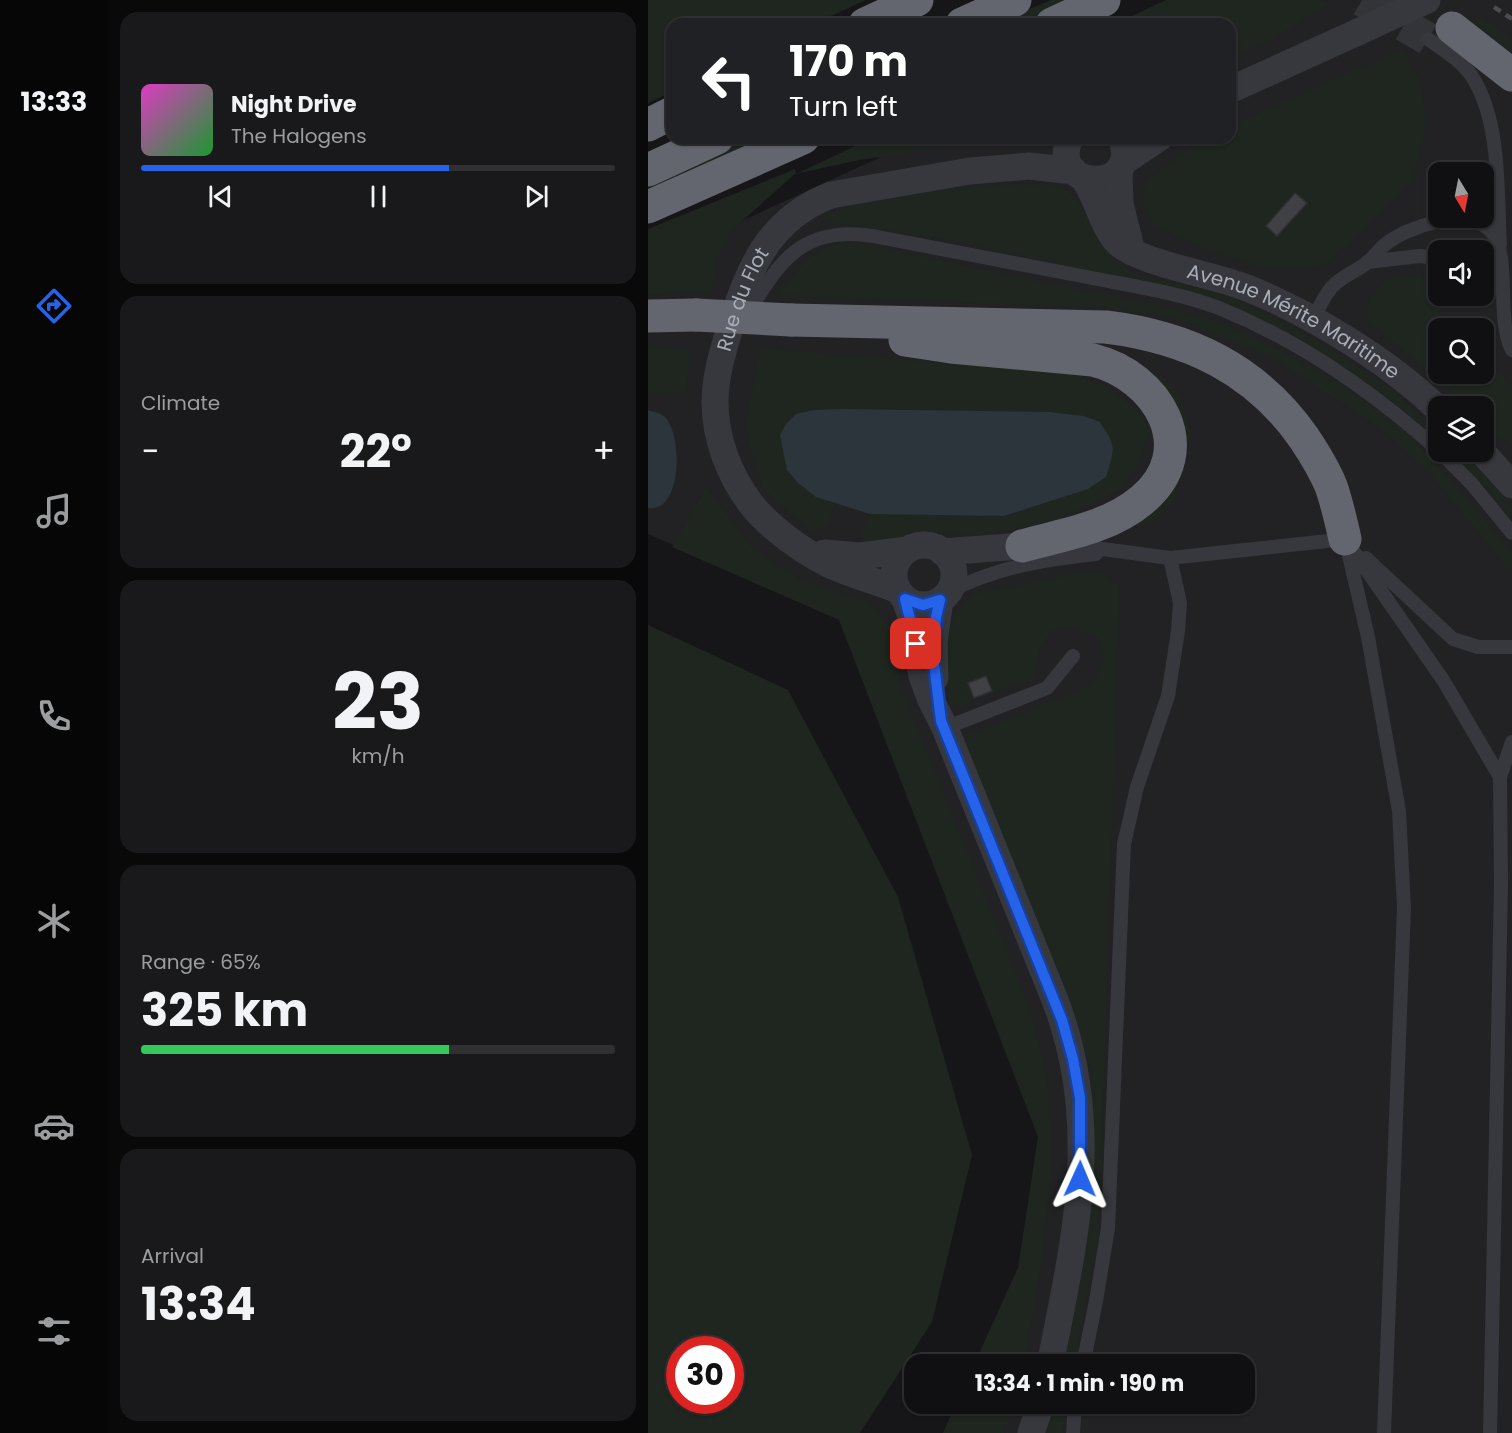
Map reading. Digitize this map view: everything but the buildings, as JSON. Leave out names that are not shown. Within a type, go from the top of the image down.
[{"type":"highway","points":[[878,18],[917,0]]},
{"type":"highway","points":[[975,18],[1015,0]]},
{"type":"highway","points":[[1065,18],[1104,0]]},
{"type":"highway","points":[[1440,34],[1512,75]]},
{"type":"highway","points":[[648,125],[666,116]]},
{"type":"highway","points":[[648,170],[704,144]]},
{"type":"highway","points":[[648,207],[790,144]]},
{"type":"highway","points":[[648,316],[696,315],[791,320],[1106,327],[1150,334],[1189,346],[1226,364],[1246,378],[1261,389],[1287,416],[1312,450],[1327,477],[1346,539]]},
{"type":"highway","points":[[791,320],[924,343],[1093,360],[1120,369],[1143,385],[1158,405],[1167,428],[1169,452],[1158,483],[1140,502],[1114,517],[1089,527],[1022,546]]},
{"type":"street","points":[[1236,89],[1427,0]]},
{"type":"street","name":"Rue du Flot","points":[[970,171],[1029,155],[1056,144]]},
{"type":"street","name":"Avenue Mérite Maritime","points":[[1068,144],[1067,157],[1094,194],[1113,237],[1119,244],[1157,261],[1215,276],[1248,288],[1313,320],[1385,366],[1428,401]]},
{"type":"street","name":"Rue du Flot","points":[[902,594],[831,565],[783,535],[761,515],[740,488],[732,473],[716,421],[715,396],[720,363],[737,303],[750,270],[766,244],[796,215],[822,198],[837,193],[970,171],[1029,166],[1079,175],[1092,180],[1105,179],[1121,156],[1146,144]]},
{"type":"street","points":[[1121,156],[1122,215],[1130,245],[1136,252]]},
{"type":"street","points":[[1491,462],[1512,485]]},
{"type":"street","points":[[1022,546],[942,552],[925,546],[907,550],[899,558],[894,580],[902,594],[912,624],[922,676],[930,698],[943,724],[1062,1020],[1077,1081],[1081,1113],[1078,1219],[1052,1354]]},
{"type":"street","name":"Rue du Flot","points":[[803,547],[822,553],[853,556],[907,550]]},
{"type":"street","points":[[942,552],[950,560],[953,571],[953,582],[944,596],[936,617],[933,656],[943,724]]},
{"type":"street","points":[[902,594],[923,605],[944,596]]},
{"type":"street","points":[[1031,1433],[1038,1414]]},
{"type":"lane","points":[[1440,34],[1456,60],[1472,76],[1483,98],[1490,123],[1495,154],[1503,310],[1512,350]]},
{"type":"lane","points":[[1313,320],[1331,288],[1339,280],[1367,262],[1387,243],[1421,227],[1442,220],[1466,219],[1490,230],[1501,250]]},
{"type":"lane","points":[[720,363],[774,272],[794,252],[815,239],[848,232],[1156,291],[1217,308],[1273,333],[1334,368],[1392,410],[1428,441]]},
{"type":"lane","points":[[1367,262],[1428,257]]},
{"type":"lane","points":[[1450,462],[1471,483],[1512,533]]},
{"type":"lane","points":[[1346,539],[1443,681],[1500,777]]},
{"type":"lane","points":[[1346,539],[1368,638],[1399,811],[1404,908],[1384,1433]]},
{"type":"lane","points":[[1022,546],[1081,547],[1170,558],[1346,539],[1453,639],[1478,647],[1512,647]]},
{"type":"lane","points":[[944,596],[988,574],[1017,566],[1118,551]]},
{"type":"lane","points":[[1085,1354],[1108,1228],[1124,844],[1137,787],[1168,696],[1178,631],[1180,603],[1170,558]]},
{"type":"lane","points":[[943,724],[1047,688],[1073,656]]},
{"type":"lane","points":[[1490,1433],[1501,884],[1500,777],[1512,742]]},
{"type":"lane","points":[[1072,1433],[1074,1414]]},
{"type":"shaded area","points":[[648,0],[866,0],[826,18],[666,18],[666,95],[648,103]]},
{"type":"shaded area","points":[[1051,0],[1077,0],[1037,18],[1008,18]]},
{"type":"shaded area","points":[[1166,0],[1317,0],[1331,4],[1265,43],[1236,55],[1236,18],[1128,18]]},
{"type":"shaded area","points":[[1221,0],[1512,0],[1512,1433],[943,1433],[952,1414],[1255,1414],[1255,1354],[979,1354],[1022,1259],[1038,1136],[840,617],[648,534],[648,264],[909,144],[1236,144],[1236,18],[1228,18]]},
{"type":"shaded area","points":[[1481,16],[1512,39],[1512,53],[1473,23]]},
{"type":"shaded area","points":[[1403,48],[1422,84],[1426,132],[1411,181],[1323,266],[1291,269],[1262,268],[1195,245],[1153,225],[1142,201],[1146,180],[1197,144],[1236,144],[1236,123]]},
{"type":"shaded area","points":[[733,144],[758,144],[648,194],[648,183]]},
{"type":"shaded area","points":[[860,144],[966,144],[860,160],[797,174]]},
{"type":"shaded area","points":[[795,169],[796,174],[733,229],[717,258],[712,292],[648,295],[648,229]]},
{"type":"shaded area","points":[[1044,184],[1063,187],[1079,202],[1114,259],[1134,274],[1211,290],[1234,298],[1288,324],[1386,385],[1428,421],[1428,433],[1409,415],[1361,379],[1290,333],[1206,296],[956,241],[816,220],[847,206],[975,185]]},
{"type":"shaded area","points":[[851,241],[1075,289],[1153,303],[1225,324],[1282,351],[1338,382],[1408,434],[1428,455],[1428,462],[1434,462],[1450,479],[1507,547],[1512,554],[1512,574],[1430,474],[1383,430],[1276,360],[1178,319],[1107,308],[776,295],[806,261],[821,249]]},
{"type":"shaded area","points":[[1422,273],[1428,286],[1428,306],[1437,306],[1444,318],[1428,318],[1428,372],[1370,324],[1366,311],[1370,298],[1386,280]]},
{"type":"shaded area","points":[[648,347],[690,349],[686,393],[648,393]]},
{"type":"shaded area","points":[[760,348],[1064,372],[1102,385],[1135,407],[1151,432],[1137,467],[1121,490],[1059,519],[974,536],[919,532],[878,545],[866,545],[861,532],[870,513],[835,502],[829,525],[810,531],[762,488],[745,426]]},
{"type":"shaded area","points":[[1156,370],[1180,396],[1191,431],[1180,480],[1174,500],[1153,523],[1119,529],[1184,433],[1175,399],[1152,378]]},
{"type":"shaded area","points":[[1494,370],[1502,374],[1512,387],[1512,447],[1494,430],[1494,396],[1456,396],[1442,384],[1494,384]]},
{"type":"shaded area","points":[[648,410],[665,417],[671,426],[675,440],[676,472],[668,499],[659,507],[648,508]]},
{"type":"shaded area","points":[[814,410],[1049,412],[1084,416],[1100,422],[1110,438],[1113,449],[1111,461],[1106,477],[1088,489],[1004,516],[870,514],[816,497],[798,483],[787,470],[780,435],[786,424],[796,414]]},
{"type":"shaded area","points":[[1458,462],[1472,462],[1512,506],[1512,519],[1482,484]]},
{"type":"shaded area","points":[[706,487],[752,548],[801,580],[865,601],[879,612],[894,634],[900,685],[1024,993],[1039,1042],[1047,1079],[1050,1126],[1049,1195],[1036,1298],[1025,1354],[979,1354],[1018,1268],[1038,1137],[839,620],[672,547]]},
{"type":"shaded area","points":[[1097,570],[1120,586],[1099,1235],[1075,1354],[1066,1354],[1088,1243],[1092,1122],[1091,1069],[1061,979],[964,743],[969,735],[1093,684],[1104,659],[1099,638],[1071,627],[1051,631],[1040,647],[1035,679],[959,705],[949,703],[945,645],[953,618],[972,594]]},
{"type":"shaded area","points":[[648,625],[788,690],[898,897],[972,1155],[932,1322],[911,1354],[904,1354],[904,1365],[860,1433],[648,1433]]},
{"type":"shaded area","points":[[952,1414],[1010,1414],[1004,1433],[943,1433]]},
{"type":"shaded area","points":[[1053,1414],[1065,1414],[1063,1433],[1046,1433]]},
{"type":"tunnel","points":[[1362,0],[1428,39]]},
{"type":"railway","points":[[1494,7],[1512,19]]},
{"type":"route","points":[[916,644],[905,599],[923,605],[940,600],[936,617],[933,656],[941,721],[1062,1020],[1073,1059],[1080,1098],[1080,1179]]}]
